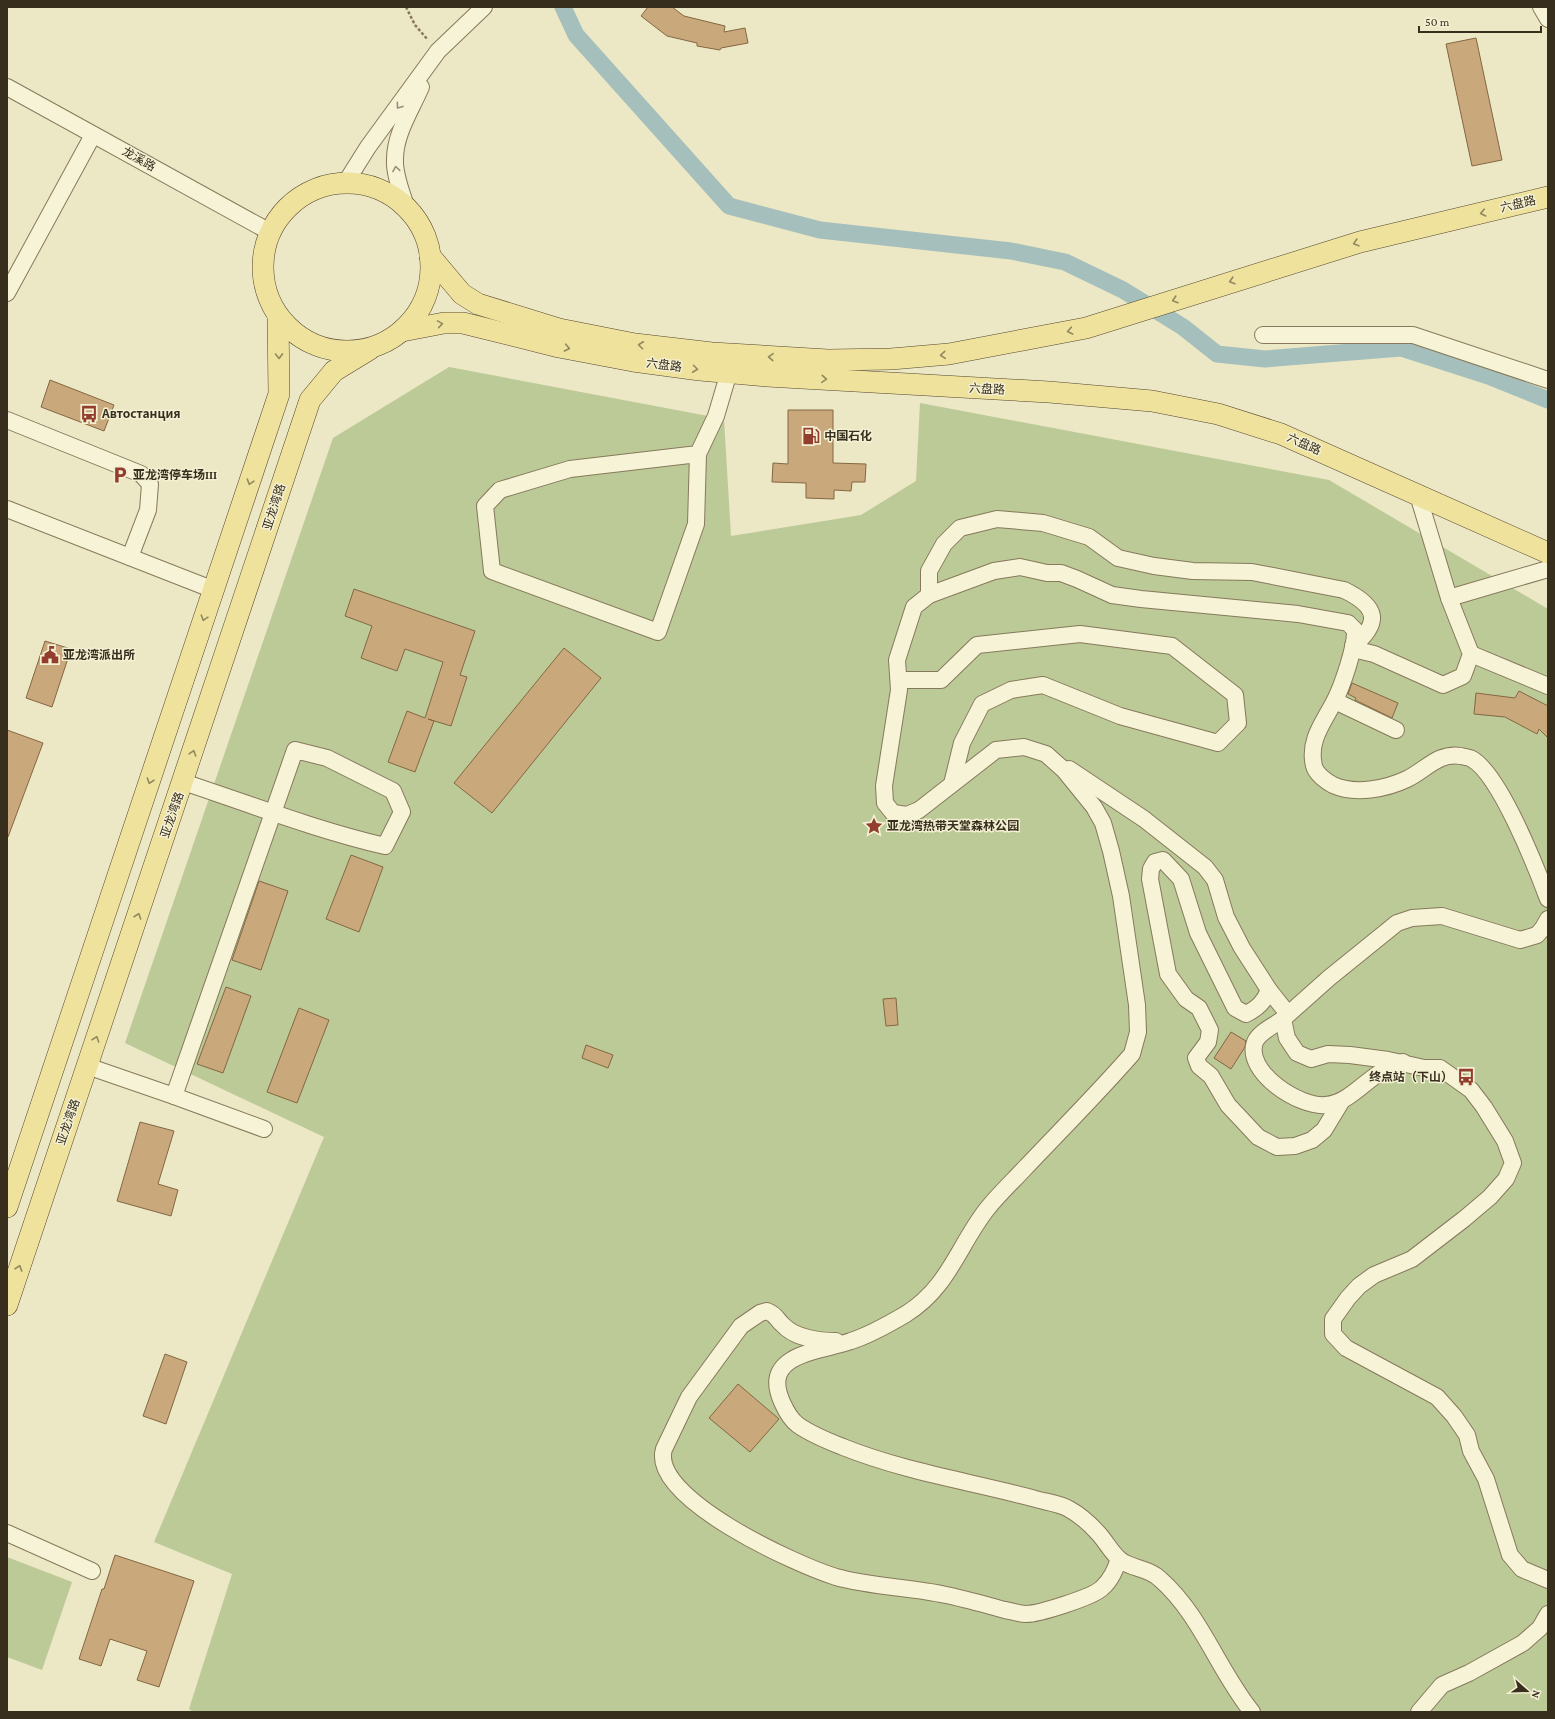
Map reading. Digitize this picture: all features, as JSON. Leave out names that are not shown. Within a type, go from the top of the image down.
[{"type":"main road","points":[[346,182],[379,188],[406,207],[418,221],[423,232],[430,256],[431,277],[426,297],[416,316],[402,332],[387,342],[370,349],[336,351],[303,340],[278,317],[265,290],[262,260],[270,232],[288,206],[315,189],[346,182]]},
{"type":"main road","name":"六盘路","points":[[430,256],[462,294],[478,304],[559,329],[635,344],[712,353],[828,360],[934,356],[1086,328],[1360,242],[1548,197]]},
{"type":"main road","points":[[7,1207],[279,394],[278,317]]},
{"type":"main road","name":"六盘路","points":[[402,332],[444,323],[463,323],[559,347],[633,361],[729,372],[1049,392],[1152,401],[1184,406],[1249,422],[1281,434],[1418,495],[1547,565]]},
{"type":"main road","name":"亚龙湾路","points":[[7,1305],[310,400],[334,371],[370,349]]},
{"type":"street","points":[[346,182],[368,147],[438,51],[484,7]]},
{"type":"street","points":[[1541,7],[1548,19]]},
{"type":"street","points":[[406,207],[396,175],[394,160],[396,142],[438,51]]},
{"type":"street","name":"龙溪路","points":[[7,87],[270,232]]},
{"type":"street","points":[[7,293],[93,135]]},
{"type":"street","points":[[1263,335],[1413,335],[1548,380]]},
{"type":"street","points":[[698,454],[570,468],[500,490],[485,506],[492,571],[658,632],[696,524],[698,454],[716,416],[729,372]]},
{"type":"street","points":[[7,420],[141,474],[150,484],[148,510],[130,557]]},
{"type":"street","points":[[1353,648],[1374,654],[1443,685],[1463,676],[1471,654],[1449,598],[1418,495]]},
{"type":"street","points":[[7,509],[214,590]]},
{"type":"street","points":[[929,595],[929,571],[944,544],[960,528],[997,519],[1043,523],[1089,537],[1118,558],[1154,566],[1193,571],[1252,572],[1344,590],[1356,595],[1372,608],[1374,620],[1366,635],[1353,648]]},
{"type":"street","points":[[1449,598],[1547,565]]},
{"type":"street","points":[[1548,899],[1539,874],[1505,802],[1486,771],[1472,758],[1451,754],[1432,762],[1408,779],[1382,787],[1364,790],[1341,788],[1327,782],[1314,768],[1312,751],[1317,731],[1335,701],[1353,648],[1355,630],[1348,623],[1298,614],[1112,595],[1077,578],[1060,573],[1047,573],[1020,567],[994,570],[929,595],[914,607],[897,660],[899,680],[884,786],[885,803],[893,813],[907,815],[919,810],[996,750],[1024,747],[1046,754],[1122,803],[1188,852],[1205,867],[1215,880],[1226,917],[1234,933],[1286,1017],[1287,1038],[1297,1053],[1311,1059],[1328,1054],[1403,1062],[1424,1068],[1440,1068],[1471,1090],[1496,1124],[1512,1154],[1513,1162],[1506,1178],[1490,1197],[1412,1259],[1374,1275],[1358,1286],[1333,1319],[1333,1334],[1346,1348],[1437,1397],[1454,1416],[1467,1435],[1471,1451],[1486,1479],[1510,1555],[1522,1569],[1542,1577],[1548,1590]]},
{"type":"street","points":[[899,680],[941,680],[977,645],[1080,634],[1172,646],[1235,695],[1238,723],[1218,743],[1120,716],[1043,685],[1011,690],[982,704],[962,742],[952,784]]},
{"type":"street","points":[[1471,654],[1548,686]]},
{"type":"street","points":[[1335,701],[1396,730]]},
{"type":"street","points":[[174,1096],[272,812],[295,750],[327,758],[393,791],[402,812],[385,846],[349,837],[272,812],[183,782]]},
{"type":"street","points":[[1046,754],[1064,770],[1094,807],[1103,823],[1121,896],[1137,1005],[1138,1032],[1134,1049],[1126,1062],[987,1209],[940,1284],[923,1302],[907,1313],[851,1342],[809,1352],[789,1361],[778,1373],[777,1384],[781,1400],[787,1413],[796,1424],[817,1436],[891,1465],[935,1477],[997,1489],[1068,1508],[1098,1533],[1119,1559],[1128,1565],[1151,1572],[1170,1589],[1193,1616],[1234,1686],[1252,1712]]},
{"type":"street","points":[[1269,990],[1261,1005],[1254,1011],[1246,1014],[1235,1008],[1198,933],[1181,879],[1163,860],[1156,862],[1151,869],[1150,879],[1168,974],[1186,999],[1199,1008],[1210,1030],[1208,1042],[1196,1058],[1199,1066],[1211,1076],[1220,1089],[1228,1105],[1258,1137],[1277,1147],[1295,1146],[1312,1140],[1324,1130],[1341,1102],[1379,1073],[1403,1062]]},
{"type":"street","points":[[1341,1102],[1326,1105],[1315,1105],[1300,1100],[1281,1090],[1270,1080],[1257,1064],[1252,1052],[1255,1040],[1265,1031],[1286,1017],[1397,923],[1412,918],[1442,916],[1520,940],[1537,935],[1548,919]]},
{"type":"street","points":[[87,1066],[264,1129]]},
{"type":"street","points":[[851,1342],[814,1339],[797,1333],[783,1326],[776,1315],[767,1311],[751,1317],[741,1326],[689,1397],[664,1448],[662,1456],[666,1474],[689,1497],[724,1524],[772,1552],[797,1563],[837,1577],[945,1595],[1026,1614],[1078,1600],[1102,1589],[1112,1575],[1119,1559]]},
{"type":"street","points":[[7,1533],[92,1571]]},
{"type":"street","points":[[1419,1712],[1442,1685],[1469,1673],[1523,1643],[1540,1628],[1548,1614]]},
{"type":"path","points":[[406,7],[415,25],[438,51]]},
{"type":"green space","name":"亚龙湾热带天堂森林公园","points":[[449,367],[724,419],[731,536],[861,515],[916,481],[920,403],[1329,480],[1548,609],[1548,1712],[193,1712],[189,1709],[232,1574],[154,1542],[324,1137],[125,1043],[333,438]]},
{"type":"green space","points":[[7,1557],[72,1582],[42,1670],[7,1657]]},
{"type":"building","points":[[648,7],[672,7],[684,16],[725,26],[724,32],[745,28],[748,43],[721,48],[720,50],[697,46],[697,43],[667,36],[641,16]]},
{"type":"building","points":[[1476,38],[1502,160],[1472,166],[1446,44]]},
{"type":"building","points":[[50,380],[114,405],[104,431],[41,407]]},
{"type":"building","points":[[788,410],[833,410],[833,463],[866,464],[865,482],[852,482],[851,491],[834,490],[834,499],[806,498],[806,483],[772,482],[773,463],[788,464]]},
{"type":"building","points":[[354,589],[475,631],[460,675],[467,677],[451,726],[428,719],[434,721],[415,772],[388,762],[407,711],[425,718],[443,662],[405,649],[397,671],[361,658],[372,626],[345,616]]},
{"type":"building","points":[[45,641],[71,649],[52,707],[26,698]]},
{"type":"building","points":[[564,648],[601,678],[492,813],[454,783]]},
{"type":"building","points":[[1352,683],[1398,703],[1392,718],[1355,700],[1356,698],[1348,694]]},
{"type":"building","points":[[1519,691],[1548,706],[1548,738],[1539,729],[1537,734],[1505,717],[1474,714],[1476,693],[1515,698]]},
{"type":"building","points":[[7,730],[43,743],[8,837],[7,837]]},
{"type":"building","points":[[351,855],[383,867],[359,932],[326,919]]},
{"type":"building","points":[[259,881],[288,891],[261,970],[232,960]]},
{"type":"building","points":[[226,987],[251,996],[223,1073],[197,1064]]},
{"type":"building","points":[[896,998],[898,1025],[886,1026],[883,999]]},
{"type":"building","points":[[299,1008],[329,1020],[297,1103],[267,1092]]},
{"type":"building","points":[[1231,1032],[1246,1041],[1245,1047],[1231,1069],[1214,1058]]},
{"type":"building","points":[[586,1045],[613,1055],[608,1068],[582,1058]]},
{"type":"building","points":[[140,1122],[174,1131],[158,1184],[178,1190],[171,1216],[117,1201]]},
{"type":"building","points":[[165,1354],[187,1362],[166,1424],[143,1416]]},
{"type":"building","points":[[738,1384],[779,1419],[750,1452],[709,1418]]},
{"type":"building","points":[[115,1555],[194,1581],[159,1687],[137,1680],[147,1651],[110,1639],[101,1666],[79,1659]]},
{"type":"waterway","points":[[563,7],[576,35],[729,206],[820,230],[1011,251],[1065,262],[1123,290],[1183,327],[1217,354],[1265,359],[1401,348],[1491,377],[1548,400]]},
{"type":"place","name":"Автостанция","points":[[89,414]]},
{"type":"place","name":"中国石化","points":[[811,436]]},
{"type":"place","name":"亚龙湾停车场III","points":[[120,475]]},
{"type":"place","name":"亚龙湾派出所","points":[[50,655]]},
{"type":"place","name":"亚龙湾热带天堂森林公园","points":[[874,826]]},
{"type":"place","name":"终点站（下山）","points":[[1466,1077]]}]
